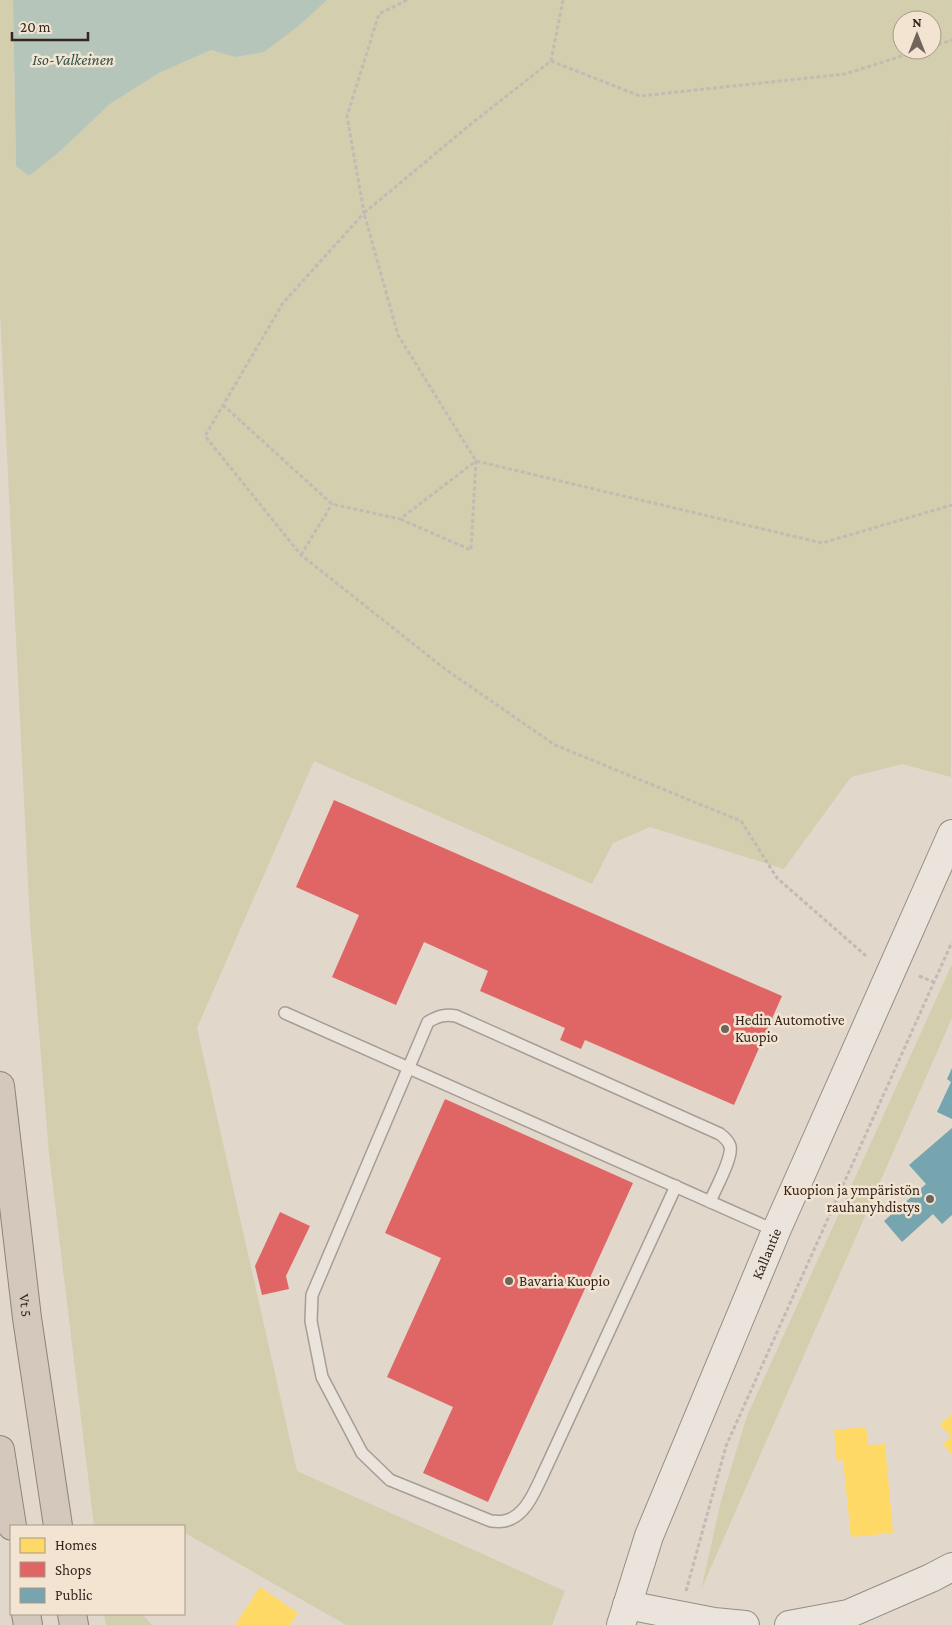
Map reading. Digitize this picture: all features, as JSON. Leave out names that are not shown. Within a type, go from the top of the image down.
[{"type":"highway","name":"Vt 5","points":[[0,1086],[27,1318],[58,1525]]},
{"type":"highway","points":[[0,1450],[12,1525]]},
{"type":"main road","name":"Kallantie","points":[[624,1615],[649,1536],[776,1231],[952,834]]},
{"type":"main road","points":[[789,1625],[848,1614],[952,1568]]},
{"type":"main road","points":[[624,1615],[679,1614],[714,1622],[745,1625]]},
{"type":"lane","points":[[285,1013],[776,1231]]},
{"type":"lane","points":[[676,1186],[544,1472],[526,1506],[515,1516],[504,1521],[491,1521],[390,1480],[362,1453],[322,1377],[311,1321],[312,1295],[407,1067],[428,1022],[436,1016],[447,1014],[466,1020],[720,1134],[727,1140],[730,1148],[729,1156],[710,1202]]},
{"type":"path","points":[[223,405],[332,504],[400,520],[471,550],[476,461],[398,335],[364,213],[347,116],[379,14],[407,0]]},
{"type":"path","points":[[563,0],[551,61],[471,124],[364,213],[283,303],[205,436],[301,555],[445,669],[555,745],[741,821],[777,878],[864,955],[934,982]]},
{"type":"path","points":[[551,61],[640,96],[845,74],[892,59]]},
{"type":"path","points":[[476,461],[822,543],[952,506]]},
{"type":"path","points":[[400,520],[476,461]]},
{"type":"path","points":[[301,555],[332,504]]},
{"type":"path","points":[[679,1614],[726,1446],[952,942]]},
{"type":"path","points":[[687,1587],[696,1590]]},
{"type":"shaded area","points":[[0,0],[13,0],[16,165],[29,176],[57,154],[110,104],[159,73],[211,50],[235,57],[301,24],[327,0],[952,0],[951,777],[902,764],[851,777],[784,869],[650,827],[613,843],[592,884],[314,761],[197,1028],[297,1471],[565,1591],[552,1625],[346,1625],[185,1533],[185,1525],[94,1525],[49,1154],[30,923],[0,313]]},
{"type":"shaded area","points":[[952,964],[952,1018],[701,1590],[721,1501],[747,1416]]},
{"type":"shaded area","points":[[104,1615],[143,1615],[152,1625],[106,1625]]},
{"type":"water","name":"Iso-Valkeinen","points":[[13,0],[327,0],[301,24],[264,52],[235,57],[211,50],[159,73],[110,104],[57,154],[29,176],[16,166]]},
{"type":"building: Homes","points":[[952,1414],[952,1455],[943,1444],[951,1437],[940,1424]]},
{"type":"building: Homes","points":[[866,1427],[868,1445],[885,1444],[893,1533],[851,1537],[843,1460],[837,1461],[834,1430]]},
{"type":"building: Homes","points":[[260,1587],[298,1613],[290,1625],[235,1625]]},
{"type":"building: Shops","points":[[334,800],[782,996],[734,1105],[585,1040],[581,1049],[560,1040],[565,1028],[480,991],[488,971],[424,942],[396,1005],[332,977],[359,915],[296,887]]},
{"type":"building: Shops","points":[[445,1099],[633,1183],[488,1502],[423,1473],[453,1407],[387,1377],[441,1258],[385,1233]]},
{"type":"building: Shops","points":[[280,1212],[310,1226],[286,1276],[289,1289],[262,1295],[255,1266]]},
{"type":"building: Public","points":[[952,1068],[952,1119],[937,1112],[951,1082],[947,1079]]},
{"type":"building: Public","name":"Kuopion ja ympäristön rauhanyhdistys","points":[[952,1128],[952,1215],[942,1224],[933,1214],[902,1242],[884,1221],[926,1184],[909,1165]]},
{"type":"place","name":"Hedin Automotive Kuopio","points":[[725,1029]]},
{"type":"place","name":"Kuopion ja ympäristön rauhanyhdistys","points":[[930,1199]]},
{"type":"place","name":"Bavaria Kuopio","points":[[509,1281]]}]
